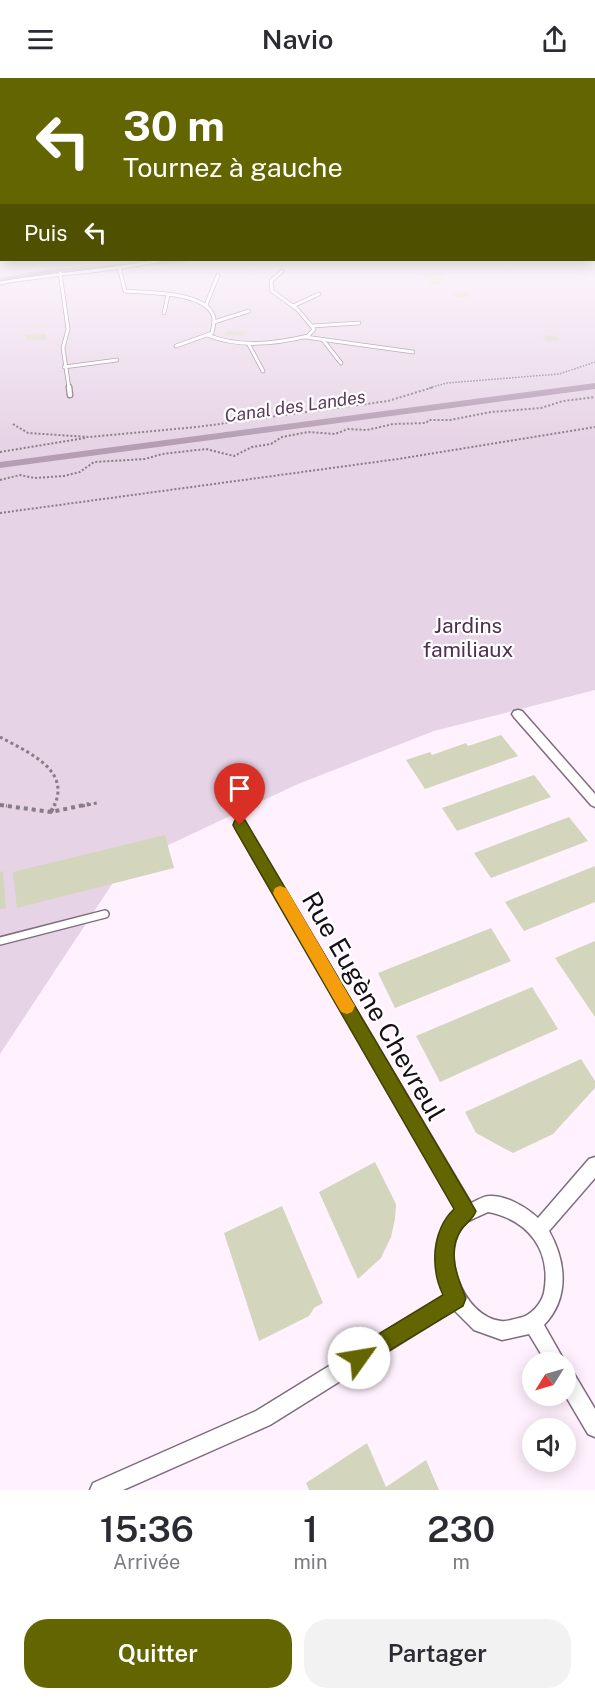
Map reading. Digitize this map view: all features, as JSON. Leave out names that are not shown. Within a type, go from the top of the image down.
[{"type":"street","points":[[518,714],[595,802]]},
{"type":"street","name":"Rue Eugène Chevreul","points":[[240,825],[466,1211]]},
{"type":"street","points":[[539,1230],[595,1164]]},
{"type":"street","points":[[488,1204],[501,1205],[528,1218],[539,1230],[553,1257],[554,1288],[543,1314],[533,1323],[510,1330],[492,1328],[474,1319],[456,1298],[448,1283],[444,1251],[454,1223],[466,1211],[474,1207],[488,1204]]},
{"type":"street","points":[[100,1490],[263,1418],[456,1298]]},
{"type":"street","points":[[533,1323],[550,1352]]},
{"type":"street","points":[[576,1396],[595,1427]]},
{"type":"lane","points":[[66,311],[69,329],[63,348],[64,367],[70,395]]},
{"type":"lane","points":[[176,346],[212,333],[214,322],[210,311]]},
{"type":"lane","points":[[214,322],[249,311]]},
{"type":"lane","points":[[298,311],[314,329],[305,337]]},
{"type":"lane","points":[[312,326],[359,323]]},
{"type":"lane","points":[[207,335],[223,341],[248,343],[278,342],[305,337],[414,352]]},
{"type":"lane","points":[[323,340],[341,363]]},
{"type":"lane","points":[[248,343],[263,371]]},
{"type":"lane","points":[[64,367],[117,360]]},
{"type":"lane","points":[[0,941],[105,914]]},
{"type":"path","points":[[0,452],[89,437],[197,427],[388,401],[447,383],[559,374],[595,362]]},
{"type":"path","points":[[0,480],[21,475],[34,478],[64,476],[80,472],[94,462],[145,459],[162,454],[206,449],[236,456],[252,447],[271,444],[284,437],[308,432],[335,434],[348,429],[367,430],[393,424],[426,423],[429,420],[450,420],[495,411],[541,408],[563,401],[595,397]]},
{"type":"path","points":[[14,424],[28,433],[89,437]]},
{"type":"path","points":[[0,513],[398,459],[595,428]]},
{"type":"path","points":[[0,737],[51,769],[58,779],[59,795],[51,812]]},
{"type":"path","points":[[0,805],[51,812],[97,803]]},
{"type":"green space","name":"Jardins familiaux","points":[[0,311],[595,311],[595,690],[434,731],[298,784],[124,866],[0,1054]]},
{"type":"building","points":[[227,331],[245,331],[243,336],[225,335]]},
{"type":"building","points":[[46,334],[47,339],[27,341],[26,335]]},
{"type":"building","points":[[555,335],[560,340],[547,342],[542,336]]},
{"type":"building","points":[[501,735],[518,756],[425,789],[406,760],[430,752],[432,755],[466,743],[468,746]]},
{"type":"building","points":[[534,775],[551,797],[457,831],[442,808]]},
{"type":"building","points":[[569,817],[588,841],[491,878],[474,853]]},
{"type":"building","points":[[165,835],[174,868],[17,908],[13,872]]},
{"type":"building","points":[[595,866],[595,902],[524,931],[505,902]]},
{"type":"building","points":[[3,871],[6,908],[0,909],[0,872]]},
{"type":"building","points":[[491,928],[511,961],[395,1008],[378,973]]},
{"type":"building","points":[[595,941],[595,1017],[555,958]]},
{"type":"building","points":[[532,987],[558,1029],[440,1082],[416,1036]]},
{"type":"building","points":[[581,1059],[595,1081],[595,1088],[553,1134],[513,1153],[476,1133],[465,1112]]},
{"type":"building","points":[[375,1162],[396,1204],[395,1219],[391,1237],[381,1258],[358,1279],[319,1192]]},
{"type":"building","points":[[282,1206],[323,1303],[314,1308],[309,1316],[259,1341],[224,1233]]},
{"type":"building","points":[[367,1443],[386,1487],[426,1460],[439,1490],[309,1490],[306,1483]]},
{"type":"waterway","name":"Canal des Landes","points":[[0,465],[595,386]]},
{"type":"slow traffic","points":[[280,893],[347,1006]]},
{"type":"route","points":[[240,825],[466,1211],[454,1223],[447,1236],[444,1251],[444,1267],[448,1283],[456,1298],[359,1358]]}]
